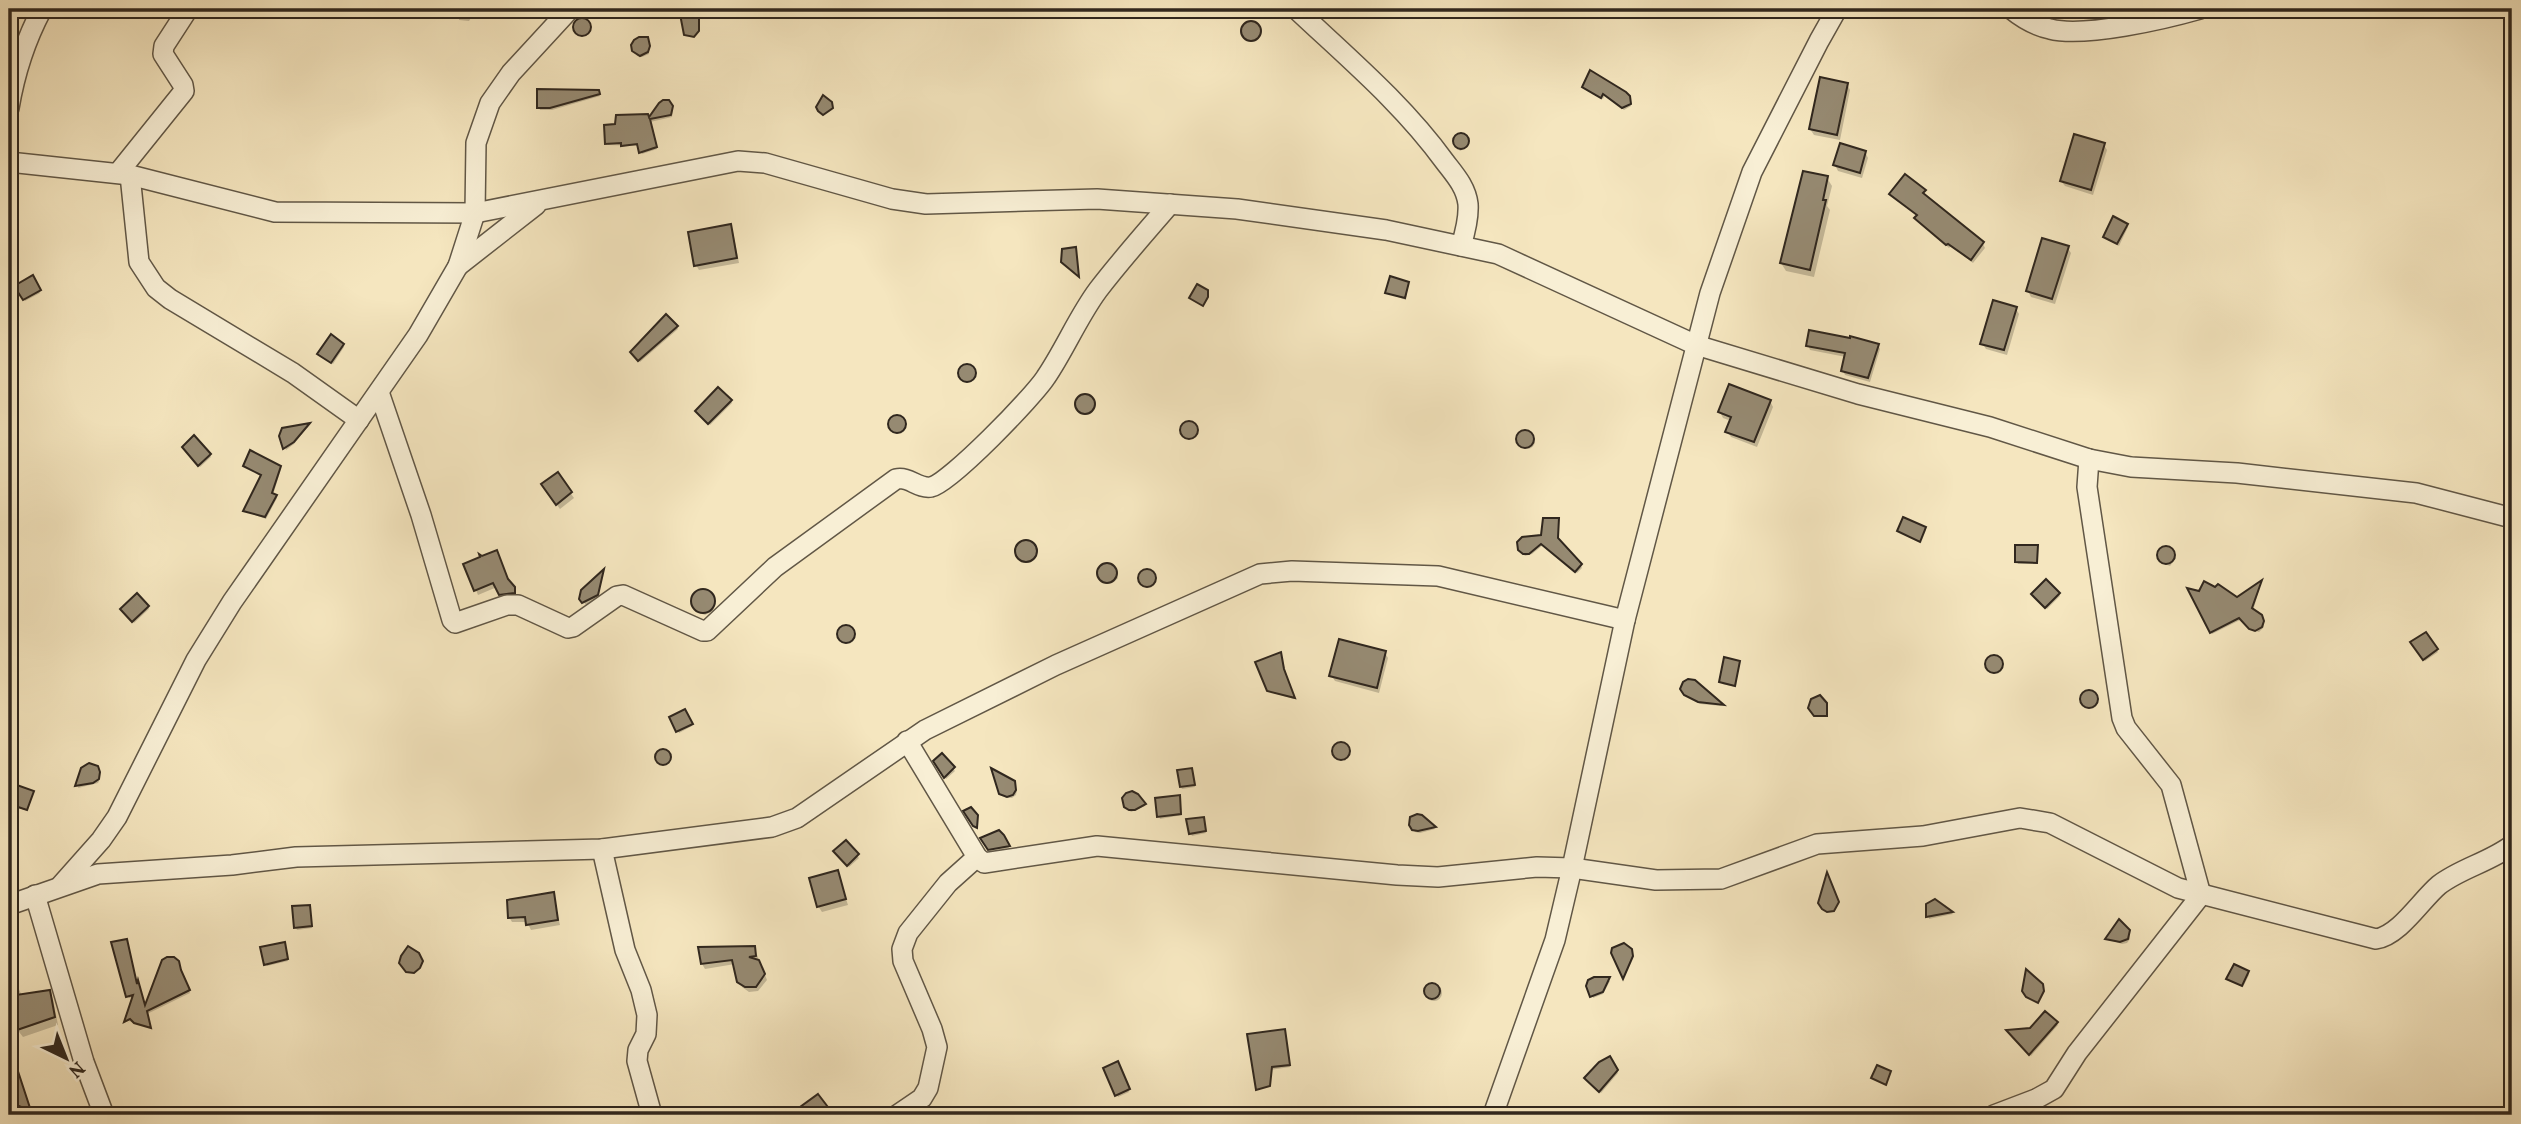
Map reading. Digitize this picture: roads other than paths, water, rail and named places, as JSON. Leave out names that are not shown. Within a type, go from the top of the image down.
[{"type":"street","points":[[9,108],[16,67],[27,37],[42,9]]},
{"type":"street","points":[[188,9],[164,46],[163,54],[184,91],[124,174],[139,262],[156,288],[170,299],[293,373],[359,420]]},
{"type":"street","points":[[60,886],[101,840],[117,817],[196,660],[232,602],[418,335],[458,266],[475,213],[476,142],[490,103],[511,73],[570,9]]},
{"type":"street","points":[[1296,9],[1403,109],[1422,130],[1462,185],[1468,203],[1467,224],[1461,246]]},
{"type":"street","points":[[1493,1115],[1555,940],[1625,620],[1710,293],[1752,172],[1838,9]]},
{"type":"street","points":[[2011,9],[2050,30],[2084,32],[2200,9]]},
{"type":"street","points":[[9,162],[124,174],[275,212],[475,213],[738,161],[765,163],[892,200],[926,204],[1097,199],[1237,209],[1386,230],[1498,254],[1696,345],[1858,394],[1990,426],[2089,459],[2131,467],[2237,473],[2416,493],[2512,518]]},
{"type":"street","points":[[458,266],[539,202]]},
{"type":"street","points":[[379,392],[455,623],[507,605],[518,605],[568,628],[617,596],[623,595],[707,631],[775,567],[896,479],[903,477],[931,487],[949,476],[1033,394],[1045,379],[1096,293],[1170,204]]},
{"type":"street","points":[[2089,459],[2087,487],[2122,718],[2126,728],[2171,785],[2201,895]]},
{"type":"street","points":[[9,905],[98,874],[233,865],[296,857],[602,849],[772,827],[797,818],[925,730],[1056,665],[1260,574],[1292,571],[1438,576],[1625,620]]},
{"type":"street","points":[[907,741],[977,857],[984,863],[1097,846],[1410,876],[1438,877],[1537,867],[1572,868],[1656,880],[1721,879],[1817,844],[1923,836],[2020,818],[2050,823],[2178,888],[2376,939],[2390,934],[2438,886],[2455,874],[2502,853],[2512,845]]},
{"type":"street","points":[[602,849],[625,950],[641,990],[647,1015],[646,1034],[638,1050],[637,1061],[652,1115]]},
{"type":"street","points":[[897,1115],[922,1098],[928,1088],[937,1047],[903,961],[902,949],[908,933],[948,883],[977,857]]},
{"type":"street","points":[[35,895],[84,1062],[104,1115]]},
{"type":"street","points":[[1994,1115],[2036,1100],[2054,1089],[2077,1053],[2201,895]]}]
